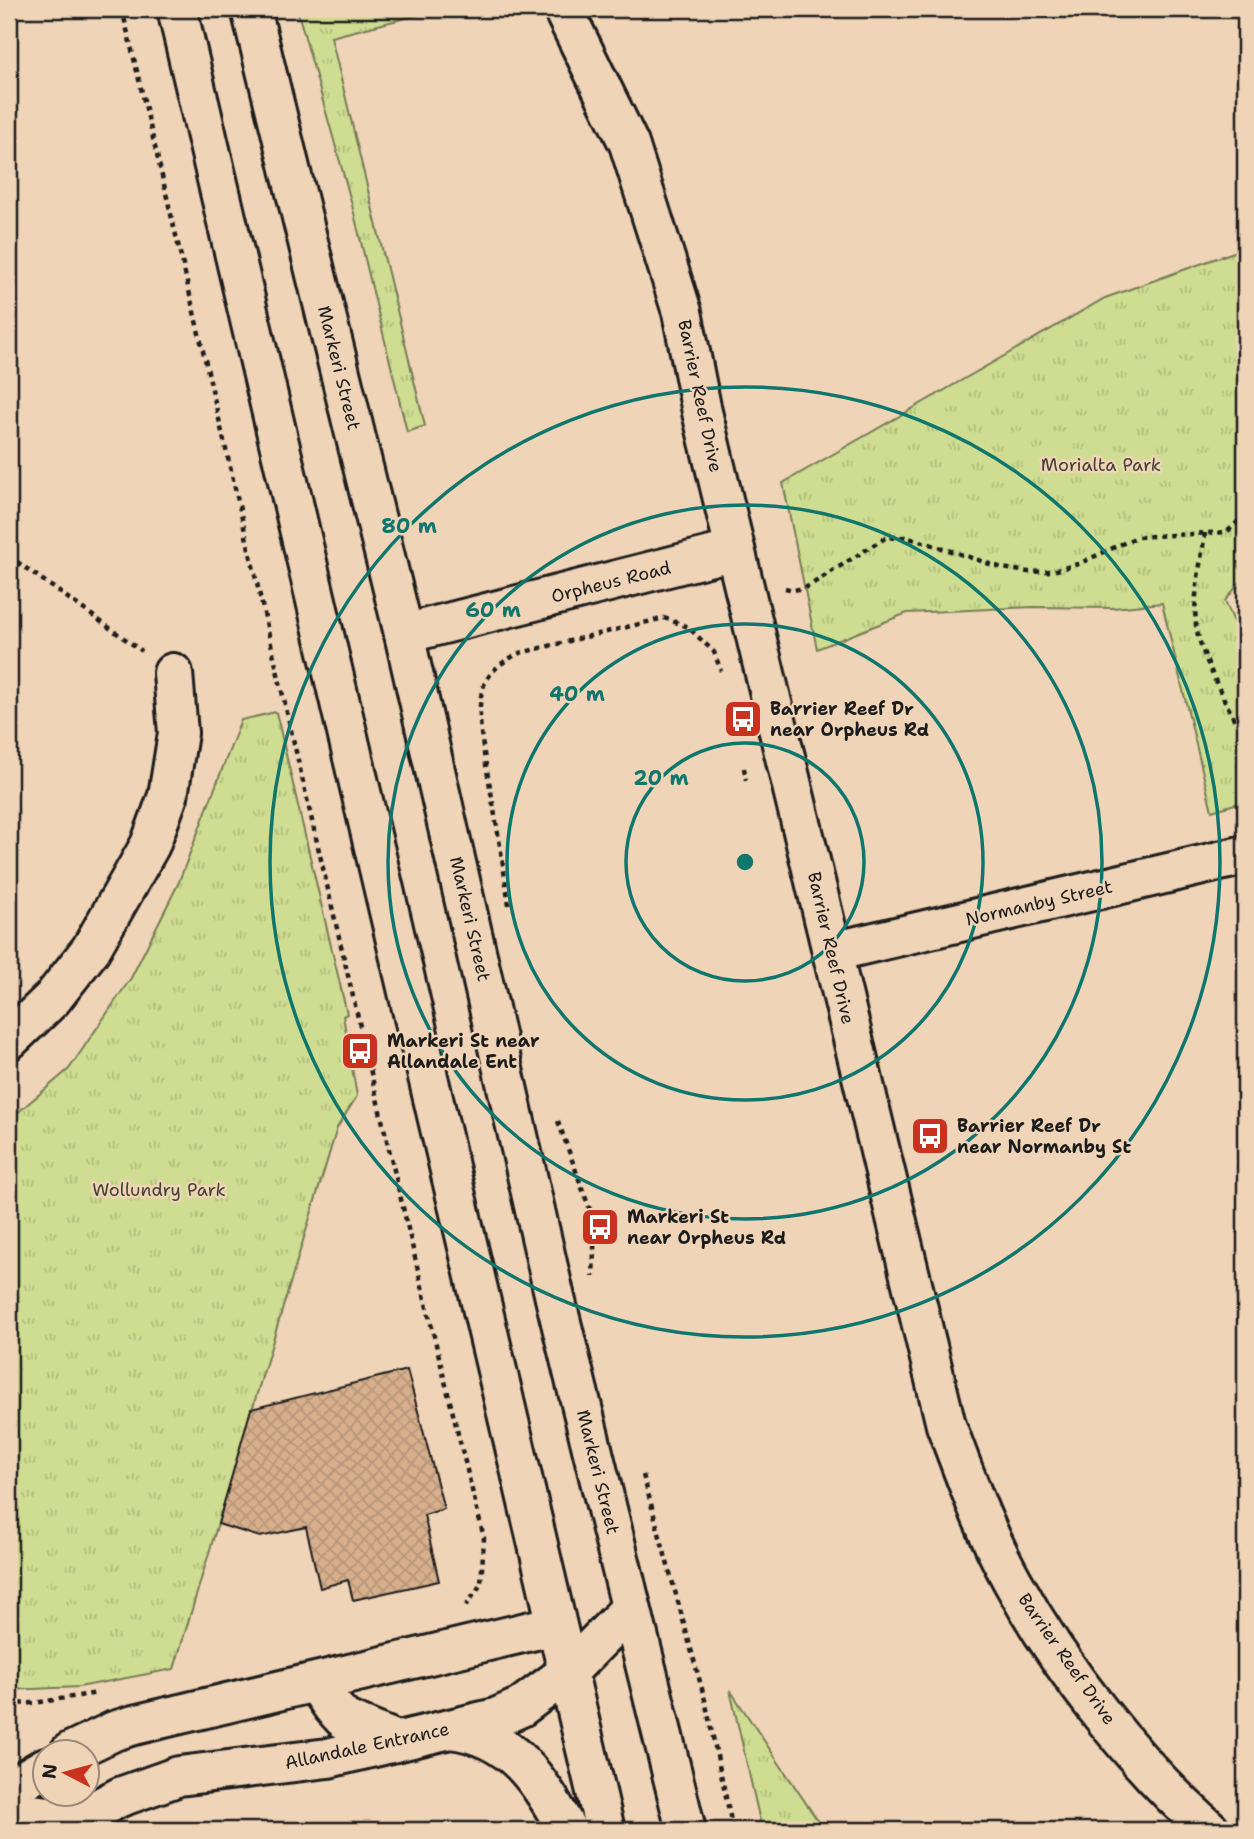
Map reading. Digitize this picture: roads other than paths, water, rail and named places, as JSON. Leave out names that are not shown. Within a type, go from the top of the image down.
[{"type":"street","points":[[177,9],[605,1830]]},
{"type":"street","name":"Markeri Street","points":[[251,9],[404,634],[555,1298],[686,1830]]},
{"type":"street","name":"Barrier Reef Drive","points":[[563,9],[629,144],[682,312],[702,412],[946,1425],[978,1511],[1013,1582],[1048,1639],[1095,1705],[1142,1761],[1210,1830]]},
{"type":"street","name":"Orpheus Road","points":[[404,634],[735,550]]},
{"type":"street","points":[[9,1040],[51,999],[91,949],[150,845],[168,796],[178,733],[173,673]]},
{"type":"street","name":"Normanby Street","points":[[832,952],[1245,855]]},
{"type":"street","points":[[99,1738],[134,1725],[631,1608]]},
{"type":"street","name":"Allandale Entrance","points":[[78,1819],[129,1793],[179,1776],[301,1762],[496,1718],[521,1707],[568,1672],[631,1608]]},
{"type":"street","points":[[316,1683],[344,1719],[397,1741]]},
{"type":"street","points":[[449,1729],[488,1737],[515,1757],[542,1788],[567,1830]]},
{"type":"street","points":[[31,1781],[78,1819]]},
{"type":"street","points":[[9,1808],[29,1814],[78,1819]]},
{"type":"place","name":"Barrier Reef Dr near Orpheus Rd","points":[[743,719]]},
{"type":"place","name":"Markeri St near Allandale Ent","points":[[360,1051]]},
{"type":"place","name":"Barrier Reef Dr near Normanby St","points":[[930,1136]]},
{"type":"place","name":"Markeri St near Orpheus Rd","points":[[600,1227]]},
{"type":"park label","name":"Morialta Park","points":[[1101,465]]},
{"type":"park label","name":"Wollundry Park","points":[[159,1190]]}]
